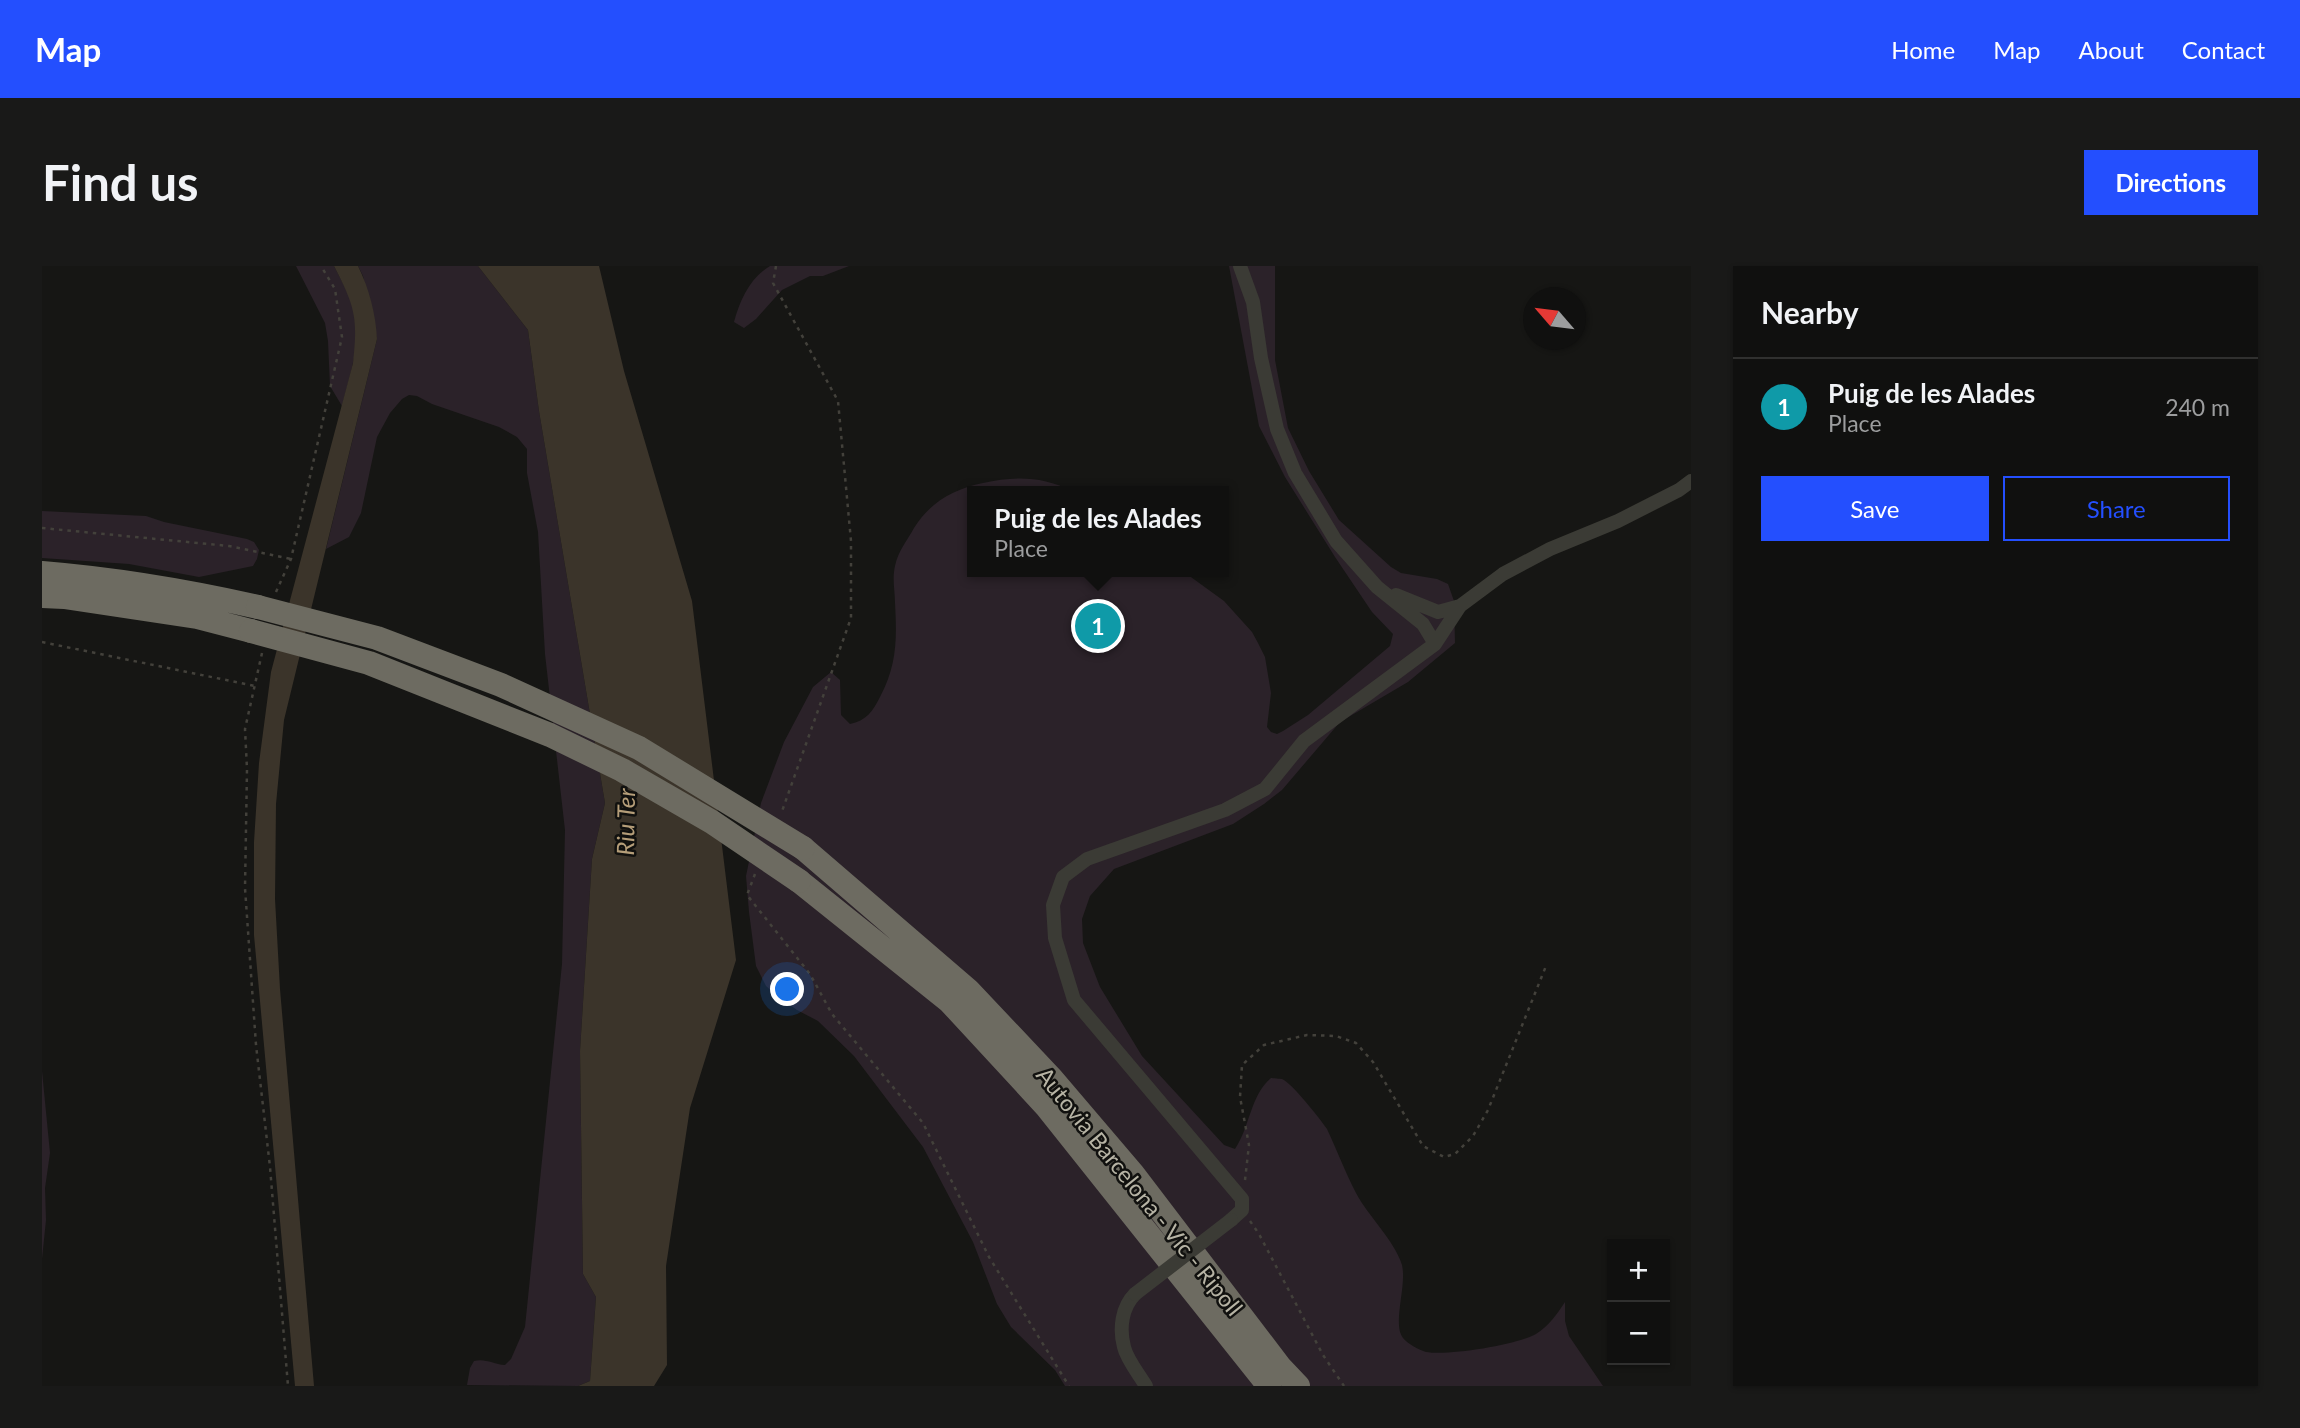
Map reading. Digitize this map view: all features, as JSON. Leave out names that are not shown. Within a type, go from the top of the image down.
[{"type":"highway","name":"Autovia Barcelona - Vic - Ripoll","points":[[42,573],[267,600],[377,638],[501,685],[639,748],[803,848],[968,990],[1052,1079],[1133,1174],[1280,1367],[1298,1386]]},
{"type":"highway","name":"Autovia Barcelona - Vic - Ripoll","points":[[42,596],[197,617],[258,638],[369,663],[550,735],[622,770],[712,822],[799,881],[950,1002],[1046,1106],[1269,1386]]},
{"type":"street","points":[[1240,266],[1253,302],[1261,358],[1277,429],[1295,473],[1336,541],[1377,587],[1423,624],[1435,644]]},
{"type":"street","points":[[1377,587],[1438,612],[1460,606],[1503,575],[1538,555],[1618,521],[1679,491],[1691,481]]},
{"type":"street","points":[[1146,1386],[1124,1348],[1122,1328],[1125,1305],[1238,1210],[1074,1000],[1055,938],[1053,905],[1063,877],[1087,859],[1225,810],[1265,789],[1304,741],[1435,644],[1460,606]]},
{"type":"path","points":[[267,600],[291,559],[342,337],[335,289],[321,266]]},
{"type":"path","points":[[776,266],[773,282],[838,401],[851,541],[851,618],[781,813]]},
{"type":"path","points":[[42,528],[229,546],[291,559]]},
{"type":"path","points":[[258,638],[255,686],[245,729],[247,769],[244,888],[288,1386]]},
{"type":"path","points":[[42,642],[255,686]]},
{"type":"path","points":[[757,872],[747,895],[810,974],[832,1014],[923,1123],[989,1257],[1069,1386]]},
{"type":"path","points":[[1344,1386],[1323,1355],[1259,1234],[1238,1210],[1249,1144],[1240,1097],[1242,1065],[1264,1045],[1307,1035],[1336,1036],[1356,1043],[1373,1062],[1423,1146],[1444,1157],[1455,1154],[1473,1136],[1488,1110],[1546,966]]},
{"type":"shaded area","points":[[296,266],[334,266],[352,305],[356,318],[356,340],[342,406],[330,386],[325,323]]},
{"type":"shaded area","points":[[358,266],[478,266],[528,330],[539,411],[605,803],[592,859],[580,1051],[583,1274],[596,1297],[590,1381],[578,1386],[467,1385],[474,1361],[505,1365],[511,1359],[525,1327],[562,964],[565,830],[545,654],[538,532],[527,473],[527,449],[517,437],[499,427],[409,395],[390,413],[377,437],[361,513],[349,537],[326,549],[377,339],[363,276]]},
{"type":"shaded area","points":[[770,266],[849,266],[823,276],[810,276],[782,290],[756,319],[744,328],[734,322],[739,306],[751,283]]},
{"type":"shaded area","points":[[1229,266],[1275,266],[1275,360],[1288,428],[1309,471],[1339,520],[1401,573],[1437,579],[1448,584],[1454,601],[1455,643],[1408,682],[1340,722],[1282,790],[1264,804],[1233,824],[1114,869],[1090,896],[1082,919],[1083,943],[1100,987],[1142,1056],[1224,1145],[1235,1149],[1254,1103],[1271,1078],[1286,1082],[1312,1110],[1327,1129],[1356,1193],[1393,1246],[1402,1265],[1399,1324],[1405,1340],[1423,1351],[1437,1353],[1499,1346],[1541,1331],[1565,1302],[1565,1321],[1569,1336],[1603,1386],[1065,1386],[1055,1370],[1011,1327],[997,1304],[973,1242],[923,1147],[854,1056],[818,1021],[797,1010],[766,986],[756,966],[746,876],[761,803],[784,742],[813,687],[831,672],[840,680],[841,715],[850,724],[865,718],[875,707],[890,674],[895,652],[896,561],[920,519],[935,504],[953,493],[967,488],[967,577],[1191,577],[1224,601],[1252,632],[1265,657],[1271,693],[1267,727],[1271,732],[1277,734],[1308,715],[1390,646],[1393,634],[1372,612],[1335,557],[1285,477],[1259,426]]},
{"type":"shaded area","points":[[1017,478],[1061,486],[972,486]]},
{"type":"shaded area","points":[[42,511],[146,516],[247,539],[254,542],[259,550],[253,566],[199,577],[129,564],[42,558]]},
{"type":"shaded area","points":[[42,1071],[50,1153],[45,1188],[46,1220],[42,1259]]},
{"type":"water","points":[[334,266],[358,266],[371,302],[377,339],[284,720],[276,804],[275,899],[280,989],[314,1386],[295,1386],[254,935],[254,842],[259,763],[271,672],[353,363],[355,323],[347,292]]},
{"type":"water","name":"Riu Ter","points":[[478,266],[599,266],[624,371],[692,601],[736,960],[690,1108],[666,1266],[667,1365],[654,1386],[578,1386],[590,1381],[596,1297],[583,1274],[580,1051],[592,859],[605,803],[539,411],[528,330]]},
{"type":"place","name":"Puig de les Alades","points":[[1098,626]]}]
